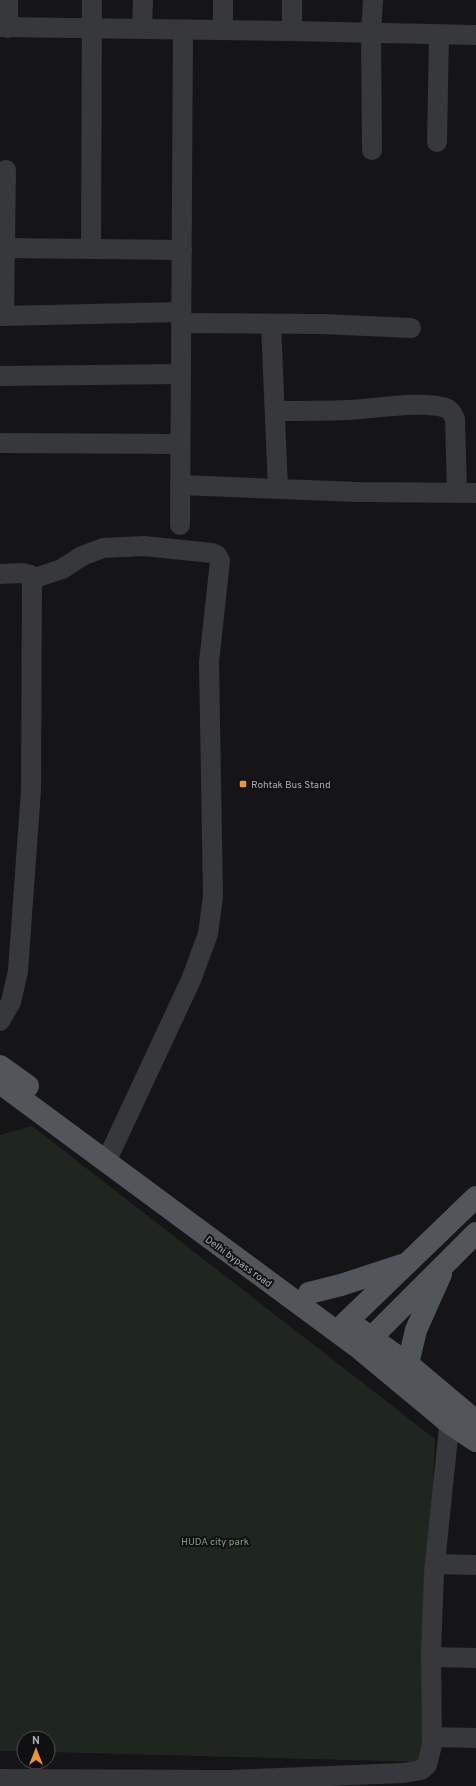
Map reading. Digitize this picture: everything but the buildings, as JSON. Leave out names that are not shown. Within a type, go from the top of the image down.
[{"type":"main road","name":"Delhi bypass road","points":[[0,1066],[109,1155],[366,1343],[449,1423],[476,1441]]},
{"type":"main road","name":"Delhi bypass road","points":[[0,1083],[109,1155],[310,1293],[342,1326]]},
{"type":"main road","points":[[342,1326],[476,1197]]},
{"type":"main road","points":[[366,1343],[476,1233]]},
{"type":"main road","points":[[408,1364],[416,1330],[447,1262]]},
{"type":"main road","points":[[310,1293],[341,1285],[408,1263]]},
{"type":"main road","name":"Delhi bypass road","points":[[366,1343],[408,1364],[451,1402],[476,1421]]},
{"type":"street","points":[[8,0],[4,28],[91,28],[476,35]]},
{"type":"street","points":[[90,249],[92,0]]},
{"type":"street","points":[[142,29],[143,0]]},
{"type":"street","points":[[223,0],[223,30]]},
{"type":"street","points":[[292,0],[292,31]]},
{"type":"street","points":[[372,150],[371,33],[374,0]]},
{"type":"street","points":[[180,525],[183,30]]},
{"type":"street","points":[[437,142],[439,35]]},
{"type":"street","points":[[6,170],[2,316],[181,318],[271,324],[322,324],[411,328]]},
{"type":"street","points":[[5,248],[182,250]]},
{"type":"street","points":[[271,324],[278,489]]},
{"type":"street","points":[[0,376],[181,374]]},
{"type":"street","points":[[180,485],[278,489],[467,492],[455,419],[447,408],[438,406],[414,406],[348,410],[275,411]]},
{"type":"street","points":[[0,443],[180,444]]},
{"type":"street","points":[[32,580],[62,569],[82,556],[103,548],[144,546],[212,554],[217,555],[220,562],[209,662],[213,896],[208,934],[191,980],[128,1118],[109,1155]]},
{"type":"street","points":[[0,574],[22,573],[30,575],[32,580],[31,790],[18,971],[10,1002],[0,1021]]},
{"type":"street","points":[[0,1779],[100,1783],[228,1783],[347,1780],[421,1770],[427,1765],[432,1737],[431,1657],[435,1564],[451,1402]]},
{"type":"street","points":[[435,1564],[476,1565]]},
{"type":"street","points":[[431,1657],[476,1658]]},
{"type":"street","points":[[432,1737],[476,1738]]},
{"type":"green space","name":"HUDA city park","points":[[32,1126],[435,1439],[422,1762],[56,1752],[56,1730],[16,1730],[16,1751],[0,1751],[0,1135]]},
{"type":"place","name":"Rohtak Bus Stand","points":[[243,784]]}]
